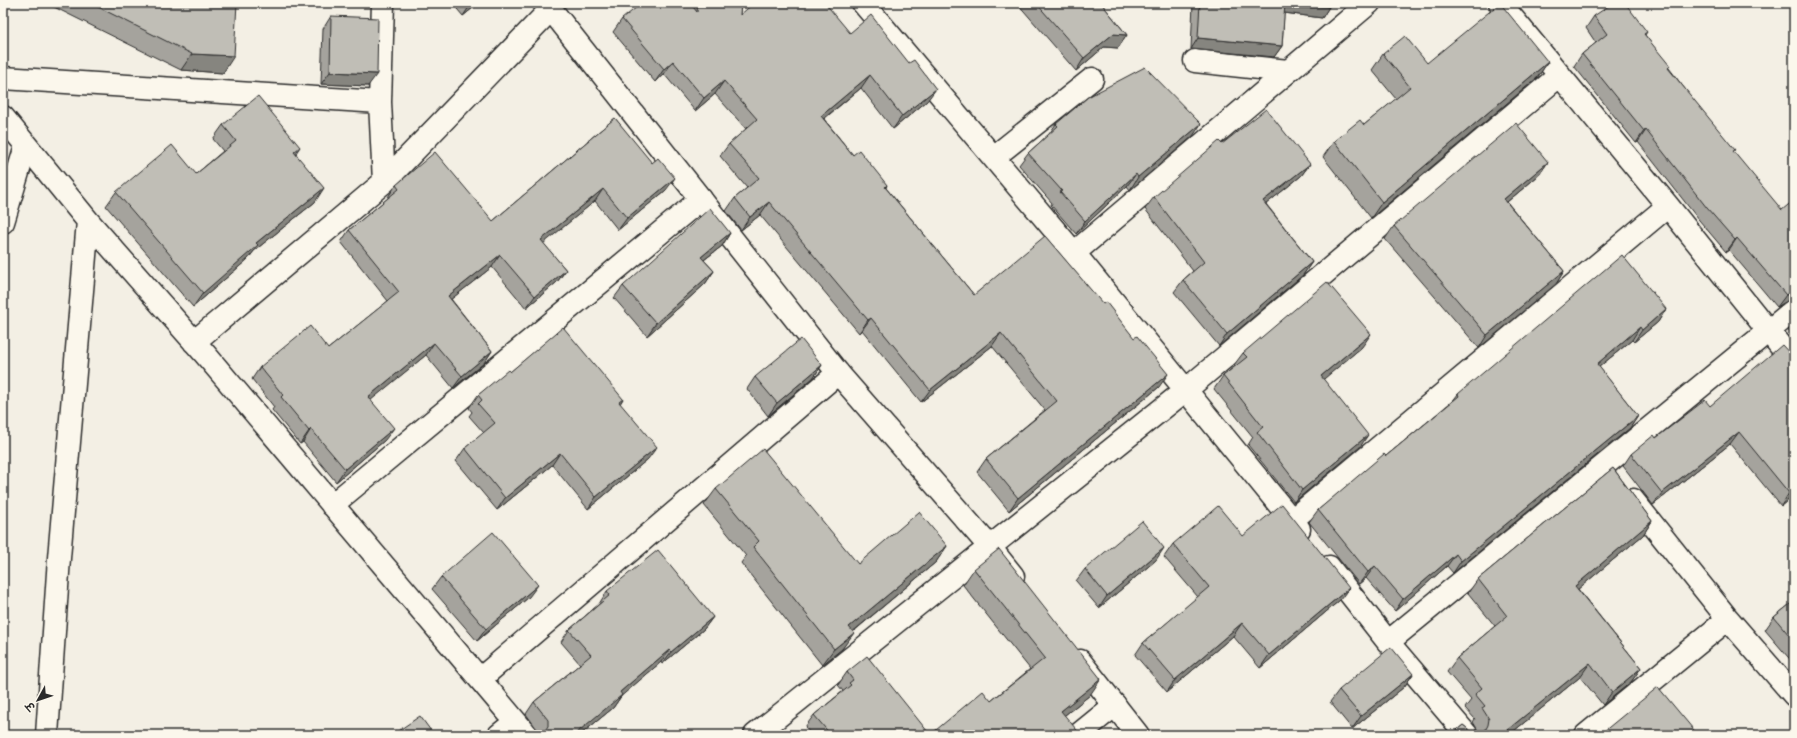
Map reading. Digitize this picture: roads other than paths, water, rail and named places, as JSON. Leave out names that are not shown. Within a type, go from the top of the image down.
[{"type":"street","points":[[383,3],[380,102],[384,182]]},
{"type":"street","points":[[863,3],[1074,253],[1292,520],[1388,642],[1467,735]]},
{"type":"street","points":[[1074,253],[1369,3]]},
{"type":"street","points":[[1500,3],[1668,206],[1768,332],[1794,362]]},
{"type":"street","points":[[194,342],[384,182],[549,6],[838,373],[989,546],[1028,595]]},
{"type":"street","points":[[1195,61],[1288,71]]},
{"type":"street","points":[[755,735],[1186,389],[1560,75]]},
{"type":"street","points":[[3,78],[380,102]]},
{"type":"street","points":[[994,157],[1092,79]]},
{"type":"street","points":[[3,117],[88,221],[194,342],[480,679],[514,731]]},
{"type":"street","points":[[3,222],[26,146]]},
{"type":"street","points":[[332,505],[701,199]]},
{"type":"street","points":[[1292,520],[1668,206]]},
{"type":"street","points":[[47,735],[60,550],[88,221]]},
{"type":"street","points":[[1388,642],[1794,310]]},
{"type":"street","points":[[480,679],[838,373]]},
{"type":"street","points":[[1605,464],[1728,619],[1794,695]]},
{"type":"street","points":[[1586,735],[1728,619]]},
{"type":"street","points":[[1066,644],[1138,735]]},
{"type":"street","points":[[1078,735],[1115,705]]}]
